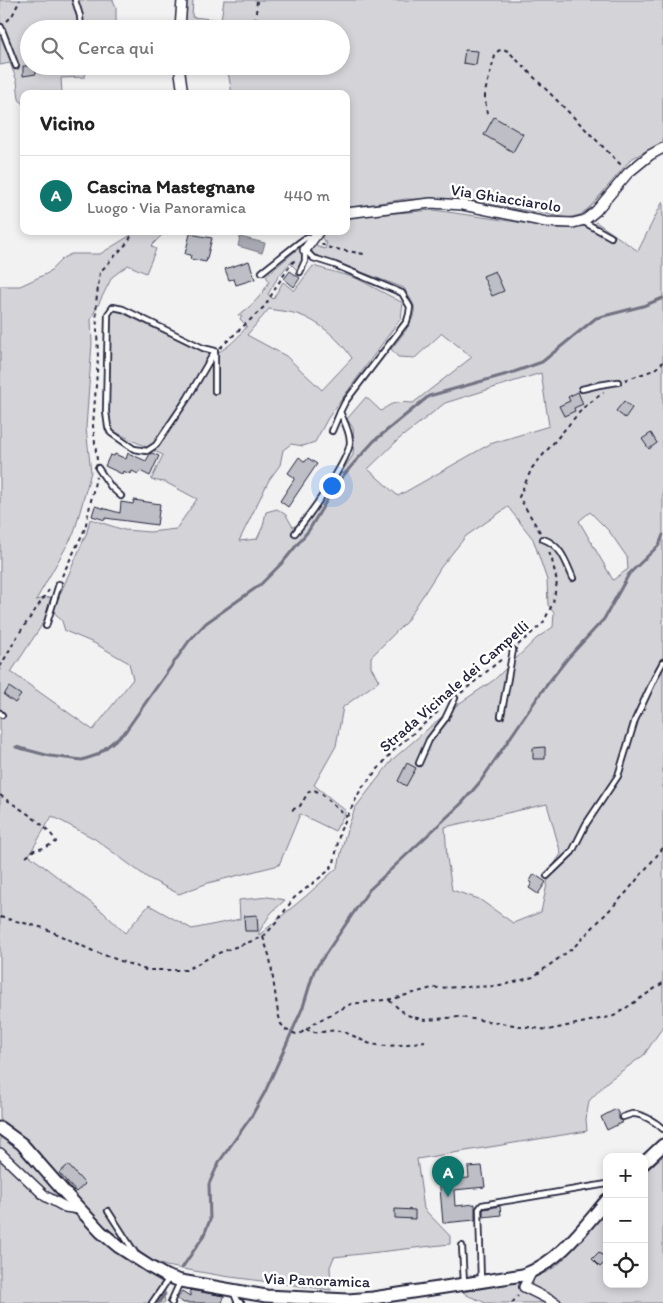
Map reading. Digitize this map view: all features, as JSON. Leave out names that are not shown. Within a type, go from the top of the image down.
[{"type":"street","points":[[181,20],[182,0]]},
{"type":"street","points":[[180,75],[182,90]]},
{"type":"street","name":"Via Ghiacciarolo","points":[[350,213],[431,203],[464,205],[546,222],[573,223],[585,220],[596,211],[628,173],[650,155],[663,148]]},
{"type":"street","points":[[305,250],[316,235]]},
{"type":"street","name":"Via Panoramica","points":[[0,1128],[22,1144],[80,1210],[107,1237],[150,1267],[175,1279],[266,1296],[348,1300],[524,1275],[546,1265],[554,1258],[589,1223],[603,1205]]},
{"type":"street","points":[[648,1159],[663,1145]]},
{"type":"street","name":"Via Panoramica","points":[[0,1153],[45,1196],[65,1207],[80,1210]]},
{"type":"street","points":[[531,1273],[524,1287],[556,1303]]},
{"type":"lane","points":[[75,0],[80,20]]},
{"type":"lane","points":[[1,27],[16,66]]},
{"type":"lane","points":[[582,221],[611,237]]},
{"type":"lane","points":[[262,272],[307,237],[314,235]]},
{"type":"lane","points":[[300,272],[305,260],[305,250]]},
{"type":"lane","points":[[305,250],[312,258],[354,272],[402,293],[410,307],[407,321],[360,380],[345,402],[332,431]]},
{"type":"lane","points":[[113,307],[123,309],[203,348],[215,351],[187,399],[156,445],[147,450],[134,449],[111,434],[106,412],[108,314],[113,307]]},
{"type":"lane","points":[[215,351],[215,391]]},
{"type":"lane","points":[[582,389],[618,382]]},
{"type":"lane","points":[[295,533],[344,461],[350,443],[347,427],[340,412]]},
{"type":"lane","points":[[98,468],[111,487],[121,496]]},
{"type":"lane","points":[[543,539],[551,542],[564,556],[572,578]]},
{"type":"lane","points":[[46,626],[59,584]]},
{"type":"lane","points":[[501,716],[513,650]]},
{"type":"lane","points":[[548,876],[572,852],[586,824],[618,776],[635,720],[656,673],[663,662]]},
{"type":"lane","points":[[419,763],[429,740],[445,719],[455,698]]},
{"type":"lane","points":[[623,1117],[633,1114],[650,1120],[663,1129]]},
{"type":"lane","points":[[481,1282],[479,1209],[482,1205],[603,1185]]},
{"type":"lane","points":[[108,1211],[140,1260]]},
{"type":"lane","points":[[462,1246],[464,1284]]},
{"type":"lane","points":[[152,1303],[175,1279]]},
{"type":"lane","points":[[172,1303],[175,1279]]},
{"type":"lane","points":[[232,1290],[237,1301],[242,1303]]},
{"type":"path","points":[[1,27],[12,16],[20,0]]},
{"type":"path","points":[[256,20],[257,0]]},
{"type":"path","points":[[487,114],[484,99],[485,92],[495,56],[502,49],[508,51],[628,173]]},
{"type":"path","points":[[0,667],[43,597],[48,591],[59,584],[84,529],[98,468],[93,426],[98,358],[96,303],[100,272],[128,242],[132,235]]},
{"type":"path","points":[[317,235],[319,242],[330,248],[364,254]]},
{"type":"path","points":[[215,351],[265,306],[291,264],[305,250]]},
{"type":"path","name":"Strada Vicinale dei Campelli","points":[[0,917],[44,928],[93,951],[146,970],[186,970],[216,954],[263,936],[276,923],[294,898],[327,872],[334,863],[340,831],[360,788],[394,750],[543,623],[553,603],[557,582],[552,560],[543,539],[519,497],[532,468],[583,408],[618,382],[654,370],[663,362]]},
{"type":"path","points":[[292,810],[300,806],[310,791],[314,790],[322,794],[347,817]]},
{"type":"path","points":[[0,795],[32,816],[53,835],[56,842],[44,848],[34,850],[24,859]]},
{"type":"path","points":[[263,936],[270,958],[281,1024],[286,1030],[296,1034],[352,1004],[388,1000],[432,988],[500,986],[533,977],[573,948],[625,894],[663,848]]},
{"type":"path","points":[[388,1000],[405,1014],[425,1020],[459,1017],[548,1030],[614,1016],[663,983]]},
{"type":"path","points":[[306,1029],[312,1033],[338,1030],[370,1044],[382,1046],[398,1046],[426,1040]]},
{"type":"shaded area","points":[[0,0],[113,0],[116,7],[116,20],[20,20],[20,75],[85,75],[85,77],[61,78],[62,90],[20,90],[20,100],[17,81],[10,63],[0,65]]},
{"type":"shaded area","points":[[186,0],[193,0],[192,17],[221,20],[185,20]]},
{"type":"shaded area","points":[[224,0],[663,0],[663,142],[631,159],[591,206],[580,215],[568,218],[466,200],[406,199],[350,207],[350,90],[231,90],[229,75],[350,75],[350,20],[221,20]]},
{"type":"shaded area","points":[[663,201],[663,1029],[644,1055],[608,1081],[589,1101],[586,1119],[587,1131],[417,1159],[424,1209],[450,1236],[450,1244],[334,1257],[330,1267],[331,1290],[223,1276],[166,1266],[144,1258],[129,1238],[124,1242],[98,1220],[27,1139],[0,1119],[0,286],[20,286],[48,273],[63,258],[71,254],[100,254],[131,235],[162,235],[151,246],[156,249],[146,273],[128,265],[112,277],[91,319],[92,343],[86,428],[91,472],[74,533],[36,600],[51,597],[45,618],[11,672],[93,730],[133,679],[129,663],[94,643],[65,631],[62,621],[54,612],[87,532],[90,519],[124,530],[150,532],[176,529],[197,499],[165,482],[151,480],[163,455],[111,430],[108,413],[111,313],[115,311],[120,312],[208,354],[219,352],[235,340],[247,326],[240,319],[242,316],[238,315],[260,296],[269,281],[266,276],[307,241],[302,264],[298,271],[290,263],[278,277],[268,294],[273,299],[283,282],[294,291],[313,266],[356,278],[403,303],[401,318],[328,418],[315,442],[303,446],[291,444],[283,450],[280,465],[269,480],[239,541],[257,539],[263,526],[266,512],[277,509],[286,515],[293,527],[310,519],[353,455],[353,428],[347,419],[366,397],[381,411],[389,405],[396,403],[413,403],[472,357],[442,333],[415,358],[398,357],[391,349],[407,329],[413,317],[414,306],[411,299],[404,288],[313,254],[312,245],[325,249],[327,243],[324,241],[322,235],[350,235],[350,217],[434,210],[558,228],[572,228],[582,225],[590,229],[596,222],[638,251]],"holes":[[[269,309],[290,312],[313,321],[335,338],[352,358],[322,390],[286,356],[247,335]],[[541,373],[549,426],[490,444],[398,496],[368,469],[399,439],[445,403]],[[508,507],[533,539],[547,580],[548,605],[554,613],[553,627],[537,638],[494,680],[451,709],[393,759],[355,808],[345,836],[338,867],[259,935],[271,913],[285,900],[268,897],[239,900],[240,919],[192,929],[149,905],[125,933],[103,912],[29,855],[52,816],[95,839],[148,878],[179,894],[208,883],[279,865],[300,814],[335,831],[346,811],[314,785],[336,746],[343,707],[379,681],[371,667],[371,657],[406,622],[441,567],[466,536]],[[590,512],[609,531],[627,557],[628,569],[613,580],[579,521]],[[547,804],[561,854],[550,870],[541,912],[513,923],[479,899],[452,890],[445,827]]]},
{"type":"shaded area","points":[[240,237],[265,243],[262,253],[238,246]]},
{"type":"shaded area","points":[[0,1135],[19,1149],[62,1198],[57,1206],[74,1214],[111,1248],[164,1281],[162,1284],[166,1286],[165,1303],[0,1303]]},
{"type":"shaded area","points":[[663,1156],[663,1303],[485,1303],[463,1292],[524,1281],[547,1272],[558,1265],[603,1215],[603,1288],[648,1288],[648,1169]]},
{"type":"building","points":[[465,50],[478,51],[476,65],[463,63]]},
{"type":"building","points":[[494,117],[523,134],[513,152],[484,135]]},
{"type":"building","points":[[190,235],[212,238],[206,262],[190,259],[191,255],[185,254]]},
{"type":"building","points":[[249,261],[255,279],[236,285],[234,279],[229,280],[225,269]]},
{"type":"building","points":[[290,271],[300,278],[294,287],[284,279]]},
{"type":"building","points":[[495,271],[504,291],[492,296],[483,276]]},
{"type":"building","points":[[578,392],[583,404],[574,408],[575,411],[564,416],[559,406],[570,401],[568,397]]},
{"type":"building","points":[[624,401],[632,408],[625,418],[616,411]]},
{"type":"building","points":[[651,433],[657,443],[649,449],[642,439]]},
{"type":"building","points":[[128,453],[146,461],[152,453],[159,456],[150,476],[140,471],[138,474],[132,471],[131,474],[123,471],[122,474],[105,466],[110,455],[114,456],[115,454],[126,459]]},
{"type":"building","points":[[299,457],[305,462],[308,458],[317,464],[288,507],[280,501],[295,478],[288,473]]},
{"type":"building","points":[[134,500],[160,504],[157,525],[105,518],[105,520],[92,516],[95,506],[120,513],[121,502],[133,504]]},
{"type":"building","points":[[9,687],[21,695],[15,703],[4,695]]},
{"type":"building","points":[[545,747],[545,759],[533,759],[533,748]]},
{"type":"building","points":[[407,763],[416,768],[406,786],[398,781]]},
{"type":"building","points":[[534,874],[546,882],[538,894],[529,888]]},
{"type":"building","points":[[257,915],[258,931],[245,931],[244,916]]},
{"type":"building","points":[[616,1109],[619,1119],[623,1122],[607,1130],[601,1117]]},
{"type":"building","points":[[68,1165],[85,1184],[76,1192],[59,1173]]},
{"type":"building","points":[[482,1166],[485,1187],[454,1190],[455,1206],[475,1204],[475,1220],[443,1223],[439,1177],[452,1176],[452,1179],[469,1178],[468,1167]]},
{"type":"building","points":[[500,1206],[501,1215],[483,1217],[484,1209]]},
{"type":"building","points":[[395,1209],[415,1210],[415,1219],[395,1218]]},
{"type":"building","points":[[599,1252],[603,1256],[603,1264],[600,1267],[592,1259]]},
{"type":"building","points":[[190,1290],[224,1296],[222,1303],[184,1303],[177,1299],[182,1291],[190,1296]]},
{"type":"waterway","points":[[16,747],[50,756],[82,760],[97,755],[125,732],[189,641],[206,623],[260,585],[283,562],[309,530],[337,483],[354,463],[374,441],[429,396],[511,373],[542,362],[596,318],[643,306],[663,298]]},
{"type":"waterway","points":[[182,1268],[203,1237],[210,1220],[209,1184],[219,1162],[251,1117],[265,1092],[303,1007],[314,971],[369,890],[462,803],[480,782],[542,691],[567,659],[604,619],[629,574],[659,545],[663,535]]},
{"type":"waterway","points":[[158,1303],[165,1294]]},
{"type":"place","name":"Cascina Mastegnane","points":[[448,1197]]}]
